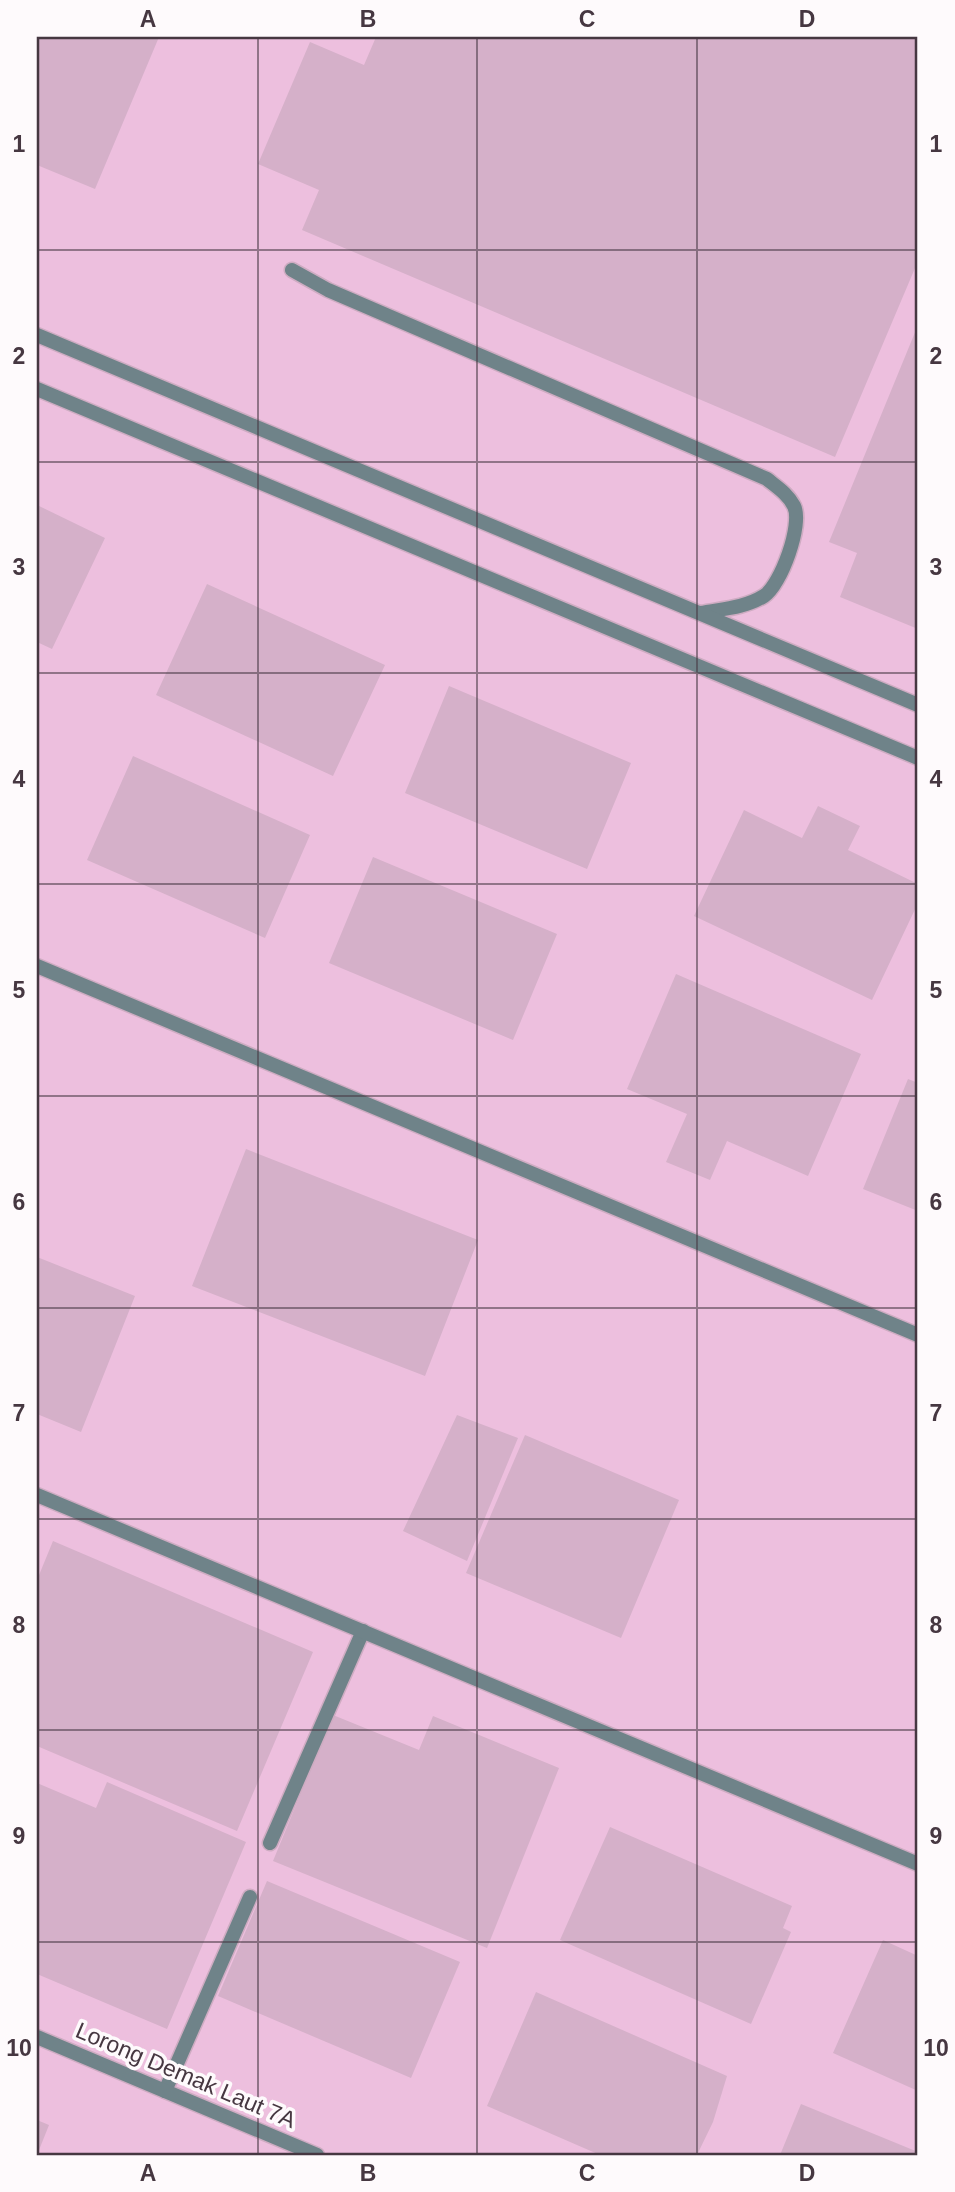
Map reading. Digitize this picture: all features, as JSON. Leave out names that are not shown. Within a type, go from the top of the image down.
[{"type":"street","points":[[292,270],[328,290],[767,480],[787,494],[798,519],[776,583],[766,594],[747,605],[701,614]]},
{"type":"street","points":[[37,335],[918,705]]},
{"type":"street","points":[[37,389],[918,758]]},
{"type":"street","points":[[37,966],[918,1335]]},
{"type":"street","points":[[37,1495],[918,1864]]},
{"type":"street","points":[[270,1843],[363,1631]]},
{"type":"street","points":[[165,2091],[250,1897]]},
{"type":"street","name":"Lorong Demak Laut 7A","points":[[37,2037],[317,2155]]},
{"type":"shaded area","points":[[37,37],[918,37],[918,2155],[37,2155]]},
{"type":"building","points":[[37,37],[159,37],[95,189],[37,165]]},
{"type":"building","points":[[376,37],[918,38],[918,261],[835,457],[302,230],[319,190],[258,164],[310,42],[364,65]]},
{"type":"building","points":[[918,325],[918,629],[840,597],[857,553],[829,542]]},
{"type":"building","points":[[37,505],[105,538],[52,649],[37,642]]},
{"type":"building","points":[[207,584],[385,665],[333,776],[156,695]]},
{"type":"building","points":[[449,686],[631,763],[587,869],[405,793]]},
{"type":"building","points":[[133,756],[310,835],[265,938],[87,860]]},
{"type":"building","points":[[818,806],[860,826],[848,850],[918,884],[918,903],[872,1000],[694,916],[744,810],[802,838]]},
{"type":"building","points":[[373,857],[557,934],[513,1040],[329,963]]},
{"type":"building","points":[[676,974],[861,1054],[808,1176],[727,1141],[710,1180],[666,1162],[687,1114],[627,1089]]},
{"type":"building","points":[[908,1079],[918,1083],[918,1211],[863,1189]]},
{"type":"building","points":[[246,1149],[478,1240],[425,1376],[192,1286]]},
{"type":"building","points":[[37,1257],[135,1296],[81,1432],[37,1414]]},
{"type":"building","points":[[457,1415],[518,1438],[467,1561],[403,1531]]},
{"type":"building","points":[[525,1435],[679,1500],[621,1638],[466,1573]]},
{"type":"building","points":[[53,1541],[313,1652],[237,1831],[37,1746],[37,1580]]},
{"type":"building","points":[[333,1715],[419,1750],[433,1716],[559,1768],[487,1948],[273,1861]]},
{"type":"building","points":[[107,1782],[246,1842],[167,2029],[37,1974],[37,1783],[96,1808]]},
{"type":"building","points":[[610,1827],[792,1906],[783,1928],[791,1932],[751,2024],[560,1940]]},
{"type":"building","points":[[267,1881],[460,1962],[411,2078],[218,1996]]},
{"type":"building","points":[[883,1940],[918,1956],[918,2091],[833,2053]]},
{"type":"building","points":[[536,1992],[727,2076],[713,2122],[697,2155],[600,2155],[487,2106]]},
{"type":"building","points":[[801,2104],[918,2152],[918,2155],[780,2155]]},
{"type":"building","points":[[37,2120],[49,2125],[37,2155]]}]
